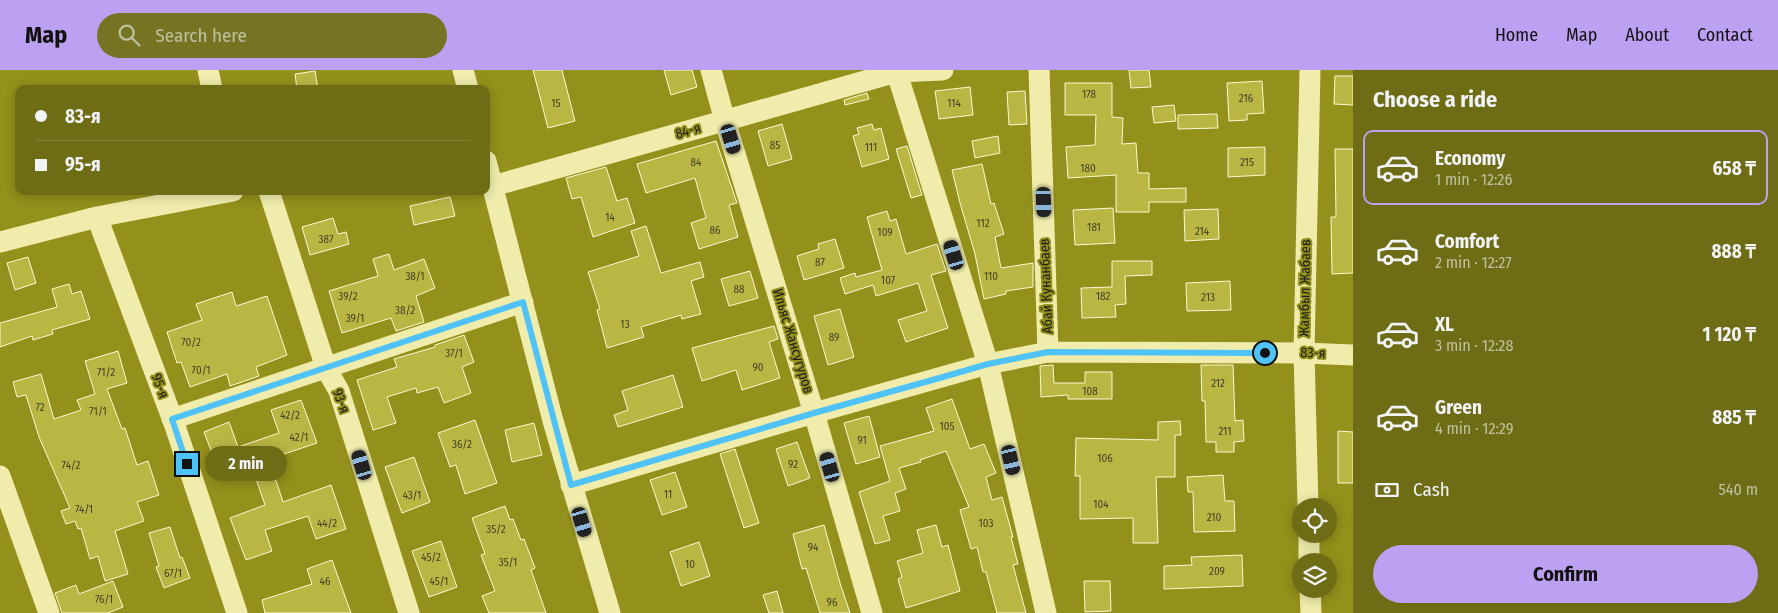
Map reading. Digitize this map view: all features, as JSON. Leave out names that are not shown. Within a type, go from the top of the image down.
[{"type":"street","points":[[208,70],[211,85]]},
{"type":"street","points":[[463,70],[467,85]]},
{"type":"street","name":"Ильяс Жансугуров","points":[[712,70],[725,121],[814,413],[872,613]]},
{"type":"street","name":"84-я","points":[[493,186],[897,71],[943,70]]},
{"type":"street","name":"Абай Кунанбаев","points":[[1040,70],[1048,352]]},
{"type":"street","name":"Жамбыл Жабаев","points":[[1308,498],[1304,353],[1310,70]]},
{"type":"street","points":[[897,71],[988,364],[1046,613]]},
{"type":"street","points":[[490,175],[571,485],[610,613]]},
{"type":"street","points":[[0,242],[97,217],[212,195]]},
{"type":"street","name":"93-я","points":[[270,195],[326,368],[339,391],[409,613]]},
{"type":"street","name":"95-я","points":[[97,217],[172,419],[237,613]]},
{"type":"street","points":[[172,419],[523,302]]},
{"type":"street","name":"83-я","points":[[571,485],[988,364],[1048,352],[1353,354]]},
{"type":"street","points":[[0,476],[49,613]]},
{"type":"street","points":[[1310,598],[1311,613]]},
{"type":"building","points":[[533,70],[562,70],[575,121],[548,128]]},
{"type":"building","points":[[664,70],[692,70],[697,87],[671,95]]},
{"type":"building","points":[[1129,70],[1149,70],[1151,87],[1131,88]]},
{"type":"building","points":[[315,71],[317,85],[296,85],[295,74]]},
{"type":"building","points":[[1335,76],[1353,76],[1353,105],[1334,104]]},
{"type":"building","points":[[1262,81],[1264,113],[1247,114],[1247,120],[1229,121],[1227,83]]},
{"type":"building","points":[[1065,83],[1112,83],[1112,117],[1123,118],[1122,144],[1136,143],[1138,173],[1149,173],[1149,189],[1186,188],[1186,202],[1149,202],[1149,212],[1116,212],[1116,175],[1068,178],[1066,147],[1095,145],[1096,115],[1065,115]]},
{"type":"building","points":[[970,87],[973,115],[939,119],[935,91]]},
{"type":"building","points":[[1025,91],[1027,124],[1009,125],[1007,92]]},
{"type":"building","points":[[867,93],[869,99],[845,105],[844,100]]},
{"type":"building","points":[[1174,105],[1176,121],[1154,123],[1152,107]]},
{"type":"building","points":[[1217,114],[1218,128],[1178,129],[1178,115]]},
{"type":"building","points":[[782,124],[792,159],[768,166],[758,131]]},
{"type":"building","points":[[872,124],[874,130],[881,128],[889,159],[862,167],[853,136],[859,134],[857,128]]},
{"type":"building","points":[[998,136],[1000,153],[975,158],[972,141]]},
{"type":"building","points":[[716,141],[737,203],[729,205],[738,237],[699,249],[691,223],[706,218],[695,178],[646,193],[637,164]]},
{"type":"building","points":[[907,146],[922,195],[911,198],[896,149]]},
{"type":"building","points":[[1265,147],[1265,175],[1228,177],[1228,148]]},
{"type":"building","points":[[1335,149],[1353,149],[1353,273],[1332,274],[1331,217],[1336,217]]},
{"type":"building","points":[[982,164],[991,204],[994,203],[1004,234],[995,237],[1001,268],[1033,263],[1033,287],[1006,291],[1006,294],[984,299],[975,254],[952,170]]},
{"type":"building","points":[[606,167],[617,201],[627,198],[635,223],[593,237],[581,197],[572,199],[566,178]]},
{"type":"building","points":[[450,197],[455,216],[414,225],[410,206]]},
{"type":"building","points":[[1113,208],[1115,243],[1075,245],[1073,210]]},
{"type":"building","points":[[1218,209],[1219,239],[1185,241],[1184,210]]},
{"type":"building","points":[[887,211],[890,221],[896,219],[906,254],[937,244],[946,271],[931,275],[948,328],[906,342],[898,320],[927,311],[918,283],[876,296],[873,285],[845,294],[840,278],[855,273],[856,277],[882,270],[867,217]]},
{"type":"building","points":[[333,218],[338,234],[346,232],[349,244],[310,255],[302,227]]},
{"type":"building","points":[[646,226],[661,273],[700,262],[704,277],[691,281],[701,314],[682,319],[681,315],[641,327],[644,337],[607,348],[597,310],[600,309],[588,272],[639,256],[631,231]]},
{"type":"building","points":[[835,239],[844,268],[804,280],[797,256],[819,249],[818,244]]},
{"type":"building","points":[[389,254],[394,270],[424,259],[435,288],[416,296],[424,322],[396,331],[391,318],[342,333],[329,291],[378,276],[373,259]]},
{"type":"building","points":[[28,257],[36,283],[15,290],[7,263]]},
{"type":"building","points":[[1112,261],[1152,261],[1152,275],[1125,276],[1126,304],[1115,305],[1116,317],[1082,318],[1081,288],[1112,287]]},
{"type":"building","points":[[750,271],[758,298],[729,306],[721,279]]},
{"type":"building","points":[[1230,281],[1231,310],[1187,311],[1186,283]]},
{"type":"building","points":[[69,284],[72,294],[81,291],[90,319],[52,330],[53,334],[33,340],[32,336],[0,347],[0,323],[57,307],[52,289]]},
{"type":"building","points":[[232,292],[236,306],[267,296],[287,355],[256,367],[259,376],[230,386],[227,374],[190,387],[181,362],[177,363],[167,332],[202,320],[196,304]]},
{"type":"building","points":[[840,309],[854,357],[828,365],[814,316]]},
{"type":"building","points":[[774,326],[778,339],[769,342],[780,378],[742,390],[736,370],[702,381],[692,348]]},
{"type":"building","points":[[464,335],[474,362],[462,367],[471,393],[444,403],[438,387],[417,393],[416,388],[387,397],[396,423],[373,430],[357,380],[397,367],[394,359],[435,347],[435,345]]},
{"type":"building","points":[[118,351],[127,383],[107,389],[122,429],[125,428],[137,465],[148,461],[159,495],[137,502],[144,521],[115,531],[128,574],[105,581],[98,556],[90,559],[81,528],[78,529],[75,521],[66,524],[61,511],[70,508],[39,437],[26,395],[17,397],[13,382],[41,374],[54,419],[81,410],[77,400],[95,394],[85,361]]},
{"type":"building","points":[[1053,365],[1054,383],[1085,383],[1085,372],[1112,372],[1112,399],[1068,399],[1068,395],[1041,397],[1040,366]]},
{"type":"building","points":[[1201,365],[1233,365],[1235,421],[1243,420],[1244,441],[1234,442],[1234,452],[1216,452],[1216,442],[1206,442],[1205,401],[1202,401]]},
{"type":"building","points":[[673,375],[683,407],[618,427],[614,415],[628,410],[622,391]]},
{"type":"building","points":[[952,399],[970,449],[984,444],[996,473],[986,477],[992,500],[1002,497],[1018,564],[1013,565],[1026,613],[997,613],[986,572],[983,572],[977,547],[971,549],[960,510],[969,507],[946,451],[920,460],[921,462],[899,468],[906,489],[895,493],[900,511],[883,516],[890,540],[875,544],[859,492],[890,481],[880,446],[934,431],[926,408]]},
{"type":"building","points":[[301,400],[317,443],[269,459],[283,502],[331,485],[346,529],[316,539],[308,516],[265,530],[272,551],[246,560],[230,518],[265,505],[251,465],[221,477],[204,432],[229,422],[238,447],[279,433],[271,410]]},
{"type":"building","points":[[869,416],[880,457],[856,464],[844,423]]},
{"type":"building","points":[[475,420],[497,483],[465,494],[456,465],[450,467],[438,433]]},
{"type":"building","points":[[1180,421],[1181,435],[1175,435],[1175,477],[1156,477],[1158,543],[1133,543],[1133,518],[1080,519],[1080,476],[1075,476],[1076,438],[1158,440],[1158,422]]},
{"type":"building","points":[[534,423],[542,455],[512,462],[505,430]]},
{"type":"building","points":[[1338,431],[1353,432],[1353,483],[1338,483]]},
{"type":"building","points":[[797,442],[810,478],[788,486],[776,449]]},
{"type":"building","points":[[735,449],[759,523],[744,528],[720,454]]},
{"type":"building","points":[[414,457],[430,502],[402,513],[385,467]]},
{"type":"building","points":[[675,472],[687,507],[662,515],[650,480]]},
{"type":"building","points":[[1223,475],[1225,501],[1234,501],[1235,531],[1194,532],[1193,492],[1188,492],[1187,477]]},
{"type":"building","points":[[505,506],[510,520],[513,519],[521,540],[524,539],[535,568],[531,570],[546,613],[489,613],[482,596],[495,591],[481,555],[485,554],[472,518]]},
{"type":"building","points":[[824,525],[850,613],[820,613],[806,568],[802,569],[793,534]]},
{"type":"building","points":[[936,525],[942,547],[948,545],[960,591],[906,608],[898,579],[902,577],[897,561],[923,553],[917,530]]},
{"type":"building","points":[[170,527],[180,558],[182,557],[190,578],[164,588],[156,567],[159,566],[149,533]]},
{"type":"building","points":[[441,541],[457,587],[429,597],[412,551]]},
{"type":"building","points":[[699,542],[710,576],[681,586],[670,552]]},
{"type":"building","points":[[1242,555],[1243,586],[1164,589],[1164,566],[1192,565],[1191,557]]},
{"type":"building","points":[[332,560],[351,613],[265,613],[262,600],[312,584],[307,569]]},
{"type":"building","points":[[113,581],[123,607],[108,613],[62,613],[55,593],[76,585],[79,594]]},
{"type":"building","points":[[1084,581],[1110,581],[1111,611],[1085,612]]},
{"type":"building","points":[[777,591],[783,613],[769,613],[763,595]]},
{"type":"route","points":[[187,464],[172,419],[523,302],[571,485],[988,364],[1048,352],[1265,353]]}]
